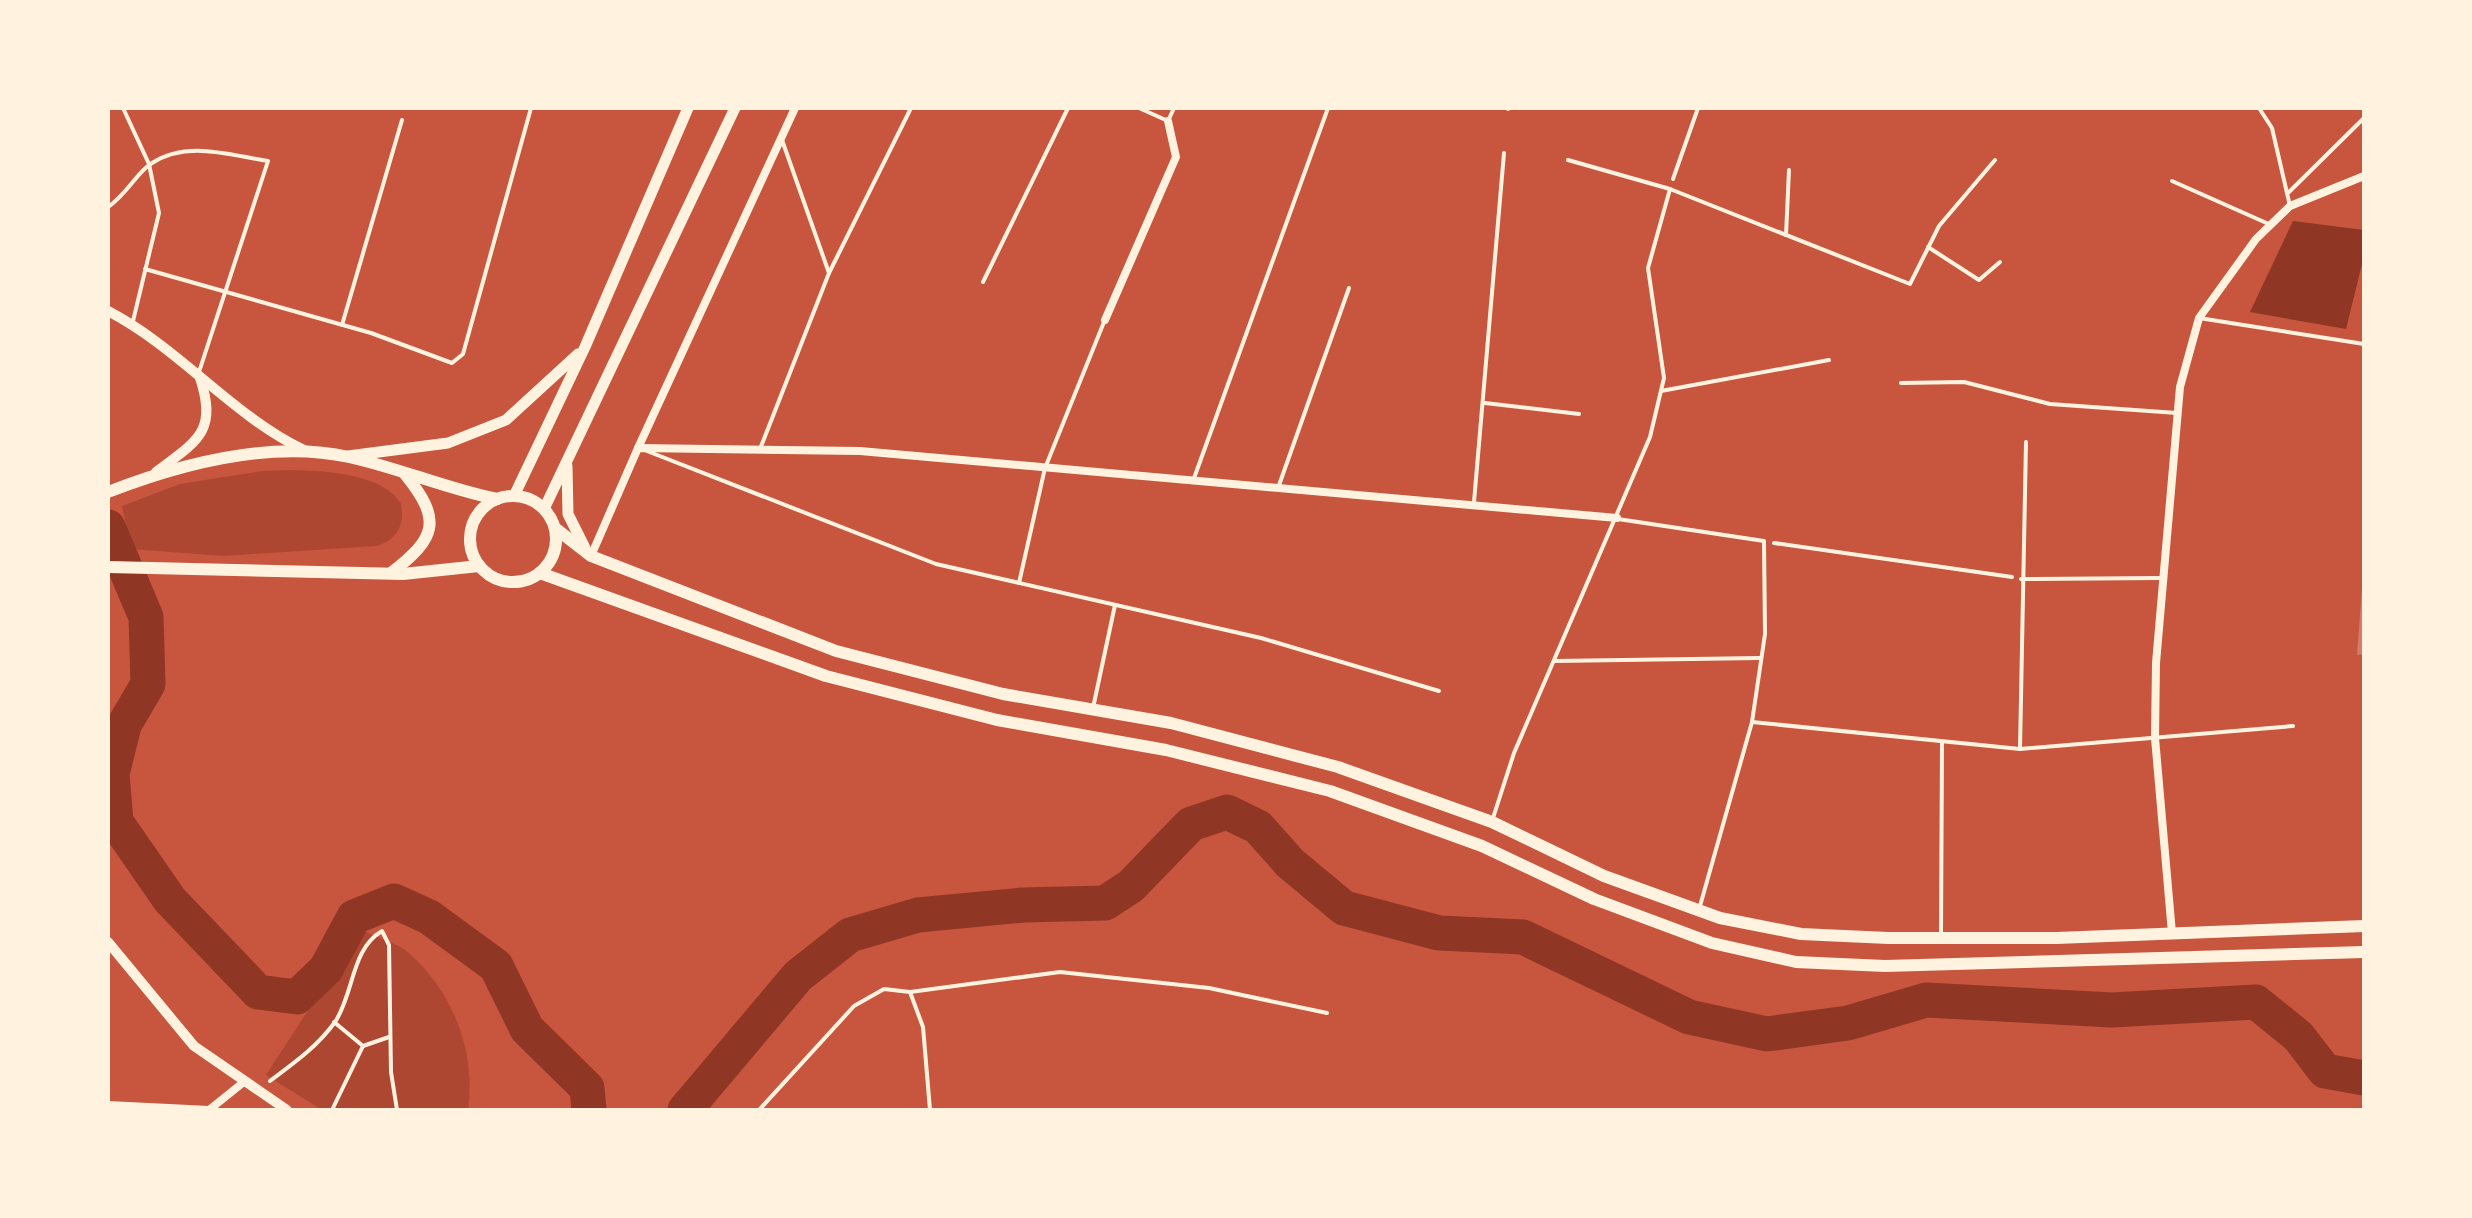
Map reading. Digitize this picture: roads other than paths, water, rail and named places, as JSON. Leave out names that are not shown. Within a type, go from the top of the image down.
[{"type":"main road","points":[[514,496],[585,348],[688,108]]},
{"type":"main road","points":[[544,509],[735,108]]},
{"type":"main road","points":[[113,490],[150,476],[254,454],[347,456],[448,444],[506,420],[585,348]]},
{"type":"main road","points":[[347,456],[498,499]]},
{"type":"main road","points":[[567,461],[568,514],[590,556]]},
{"type":"main road","points":[[391,574],[422,548],[431,526],[426,500],[405,474]]},
{"type":"main road","points":[[479,566],[470,536],[484,507],[514,496],[544,509],[555,528],[590,556],[836,650],[1003,694],[1170,723],[1338,766],[1492,822],[1604,876],[1698,910],[1800,934],[1941,938],[2364,926]]},
{"type":"main road","points":[[108,567],[391,574],[479,566],[508,582],[525,581],[540,573],[554,553],[555,528]]},
{"type":"main road","points":[[540,573],[826,676],[997,720],[1166,750],[1330,791],[1482,846],[1594,899],[1712,943],[1796,962],[1886,966],[2364,952]]},
{"type":"street","points":[[590,556],[795,108]]},
{"type":"street","points":[[1105,320],[1176,157],[1168,122]]},
{"type":"street","points":[[2172,934],[2155,738],[2162,578],[2177,413],[2199,318],[2290,206],[2364,176]]},
{"type":"street","points":[[108,311],[198,373],[239,412],[314,455]]},
{"type":"street","points":[[150,476],[176,457],[209,420],[210,406],[198,373]]},
{"type":"street","points":[[638,448],[860,452],[1617,518]]},
{"type":"street","points":[[108,942],[194,1046],[286,1110]]},
{"type":"street","points":[[108,1106],[209,1110],[245,1081]]},
{"type":"lane","points":[[123,108],[150,164],[159,213],[132,326]]},
{"type":"lane","points":[[145,269],[342,325],[452,362],[463,354],[531,108]]},
{"type":"lane","points":[[760,449],[829,273],[911,108]]},
{"type":"lane","points":[[983,282],[1068,108]]},
{"type":"lane","points":[[1139,108],[1168,122],[1174,108]]},
{"type":"lane","points":[[1193,481],[1328,108]]},
{"type":"lane","points":[[2260,108],[2272,128],[2290,192],[2290,206]]},
{"type":"lane","points":[[2290,192],[2364,118]]},
{"type":"lane","points":[[342,325],[402,120]]},
{"type":"lane","points":[[782,139],[829,273]]},
{"type":"lane","points":[[108,207],[128,193],[150,164],[187,148],[268,161],[198,373]]},
{"type":"lane","points":[[1474,506],[1504,153]]},
{"type":"lane","points":[[1568,160],[1670,189],[1910,284],[1940,226],[1995,160]]},
{"type":"lane","points":[[1786,234],[1789,170]]},
{"type":"lane","points":[[2172,180],[2271,225]]},
{"type":"lane","points":[[1492,822],[1514,753],[1650,437],[1664,378],[1648,268],[1670,189]]},
{"type":"lane","points":[[1928,247],[1979,280],[2000,262]]},
{"type":"lane","points":[[1278,488],[1349,288]]},
{"type":"lane","points":[[2199,318],[2364,344]]},
{"type":"lane","points":[[1019,583],[1045,468],[1105,320]]},
{"type":"lane","points":[[1660,391],[1829,360]]},
{"type":"lane","points":[[1901,383],[1964,382],[2050,404],[2177,413]]},
{"type":"lane","points":[[1483,403],[1579,414]]},
{"type":"lane","points":[[2020,749],[2026,442]]},
{"type":"lane","points":[[638,448],[936,564],[1261,638],[1439,691]]},
{"type":"lane","points":[[1617,518],[1764,542],[1762,658],[1752,722],[1698,910]]},
{"type":"lane","points":[[2021,579],[2162,578]]},
{"type":"lane","points":[[1093,709],[1116,605]]},
{"type":"lane","points":[[1554,662],[1762,658]]},
{"type":"lane","points":[[1752,722],[2020,749],[2293,726]]},
{"type":"lane","points":[[1941,938],[1942,741]]},
{"type":"lane","points":[[758,1110],[854,1006],[884,990],[910,992],[1060,972],[1210,988],[1328,1013]]},
{"type":"lane","points":[[910,992],[922,1027],[930,1110]]},
{"type":"waterway","points":[[108,527],[146,617],[148,684],[124,725],[112,774],[116,822],[170,900],[258,992],[297,997],[326,969],[354,917],[394,901],[429,917],[496,966],[527,1029],[587,1088],[589,1110]]},
{"type":"waterway","points":[[685,1110],[798,976],[850,935],[918,915],[1023,905],[1105,903],[1131,886],[1191,824],[1227,812],[1258,827],[1290,863],[1344,908],[1439,933],[1523,937],[1689,1017],[1767,1034],[1848,1023],[1926,1000],[2112,1010],[2256,1002],[2298,1036],[2325,1071],[2364,1078]]}]
